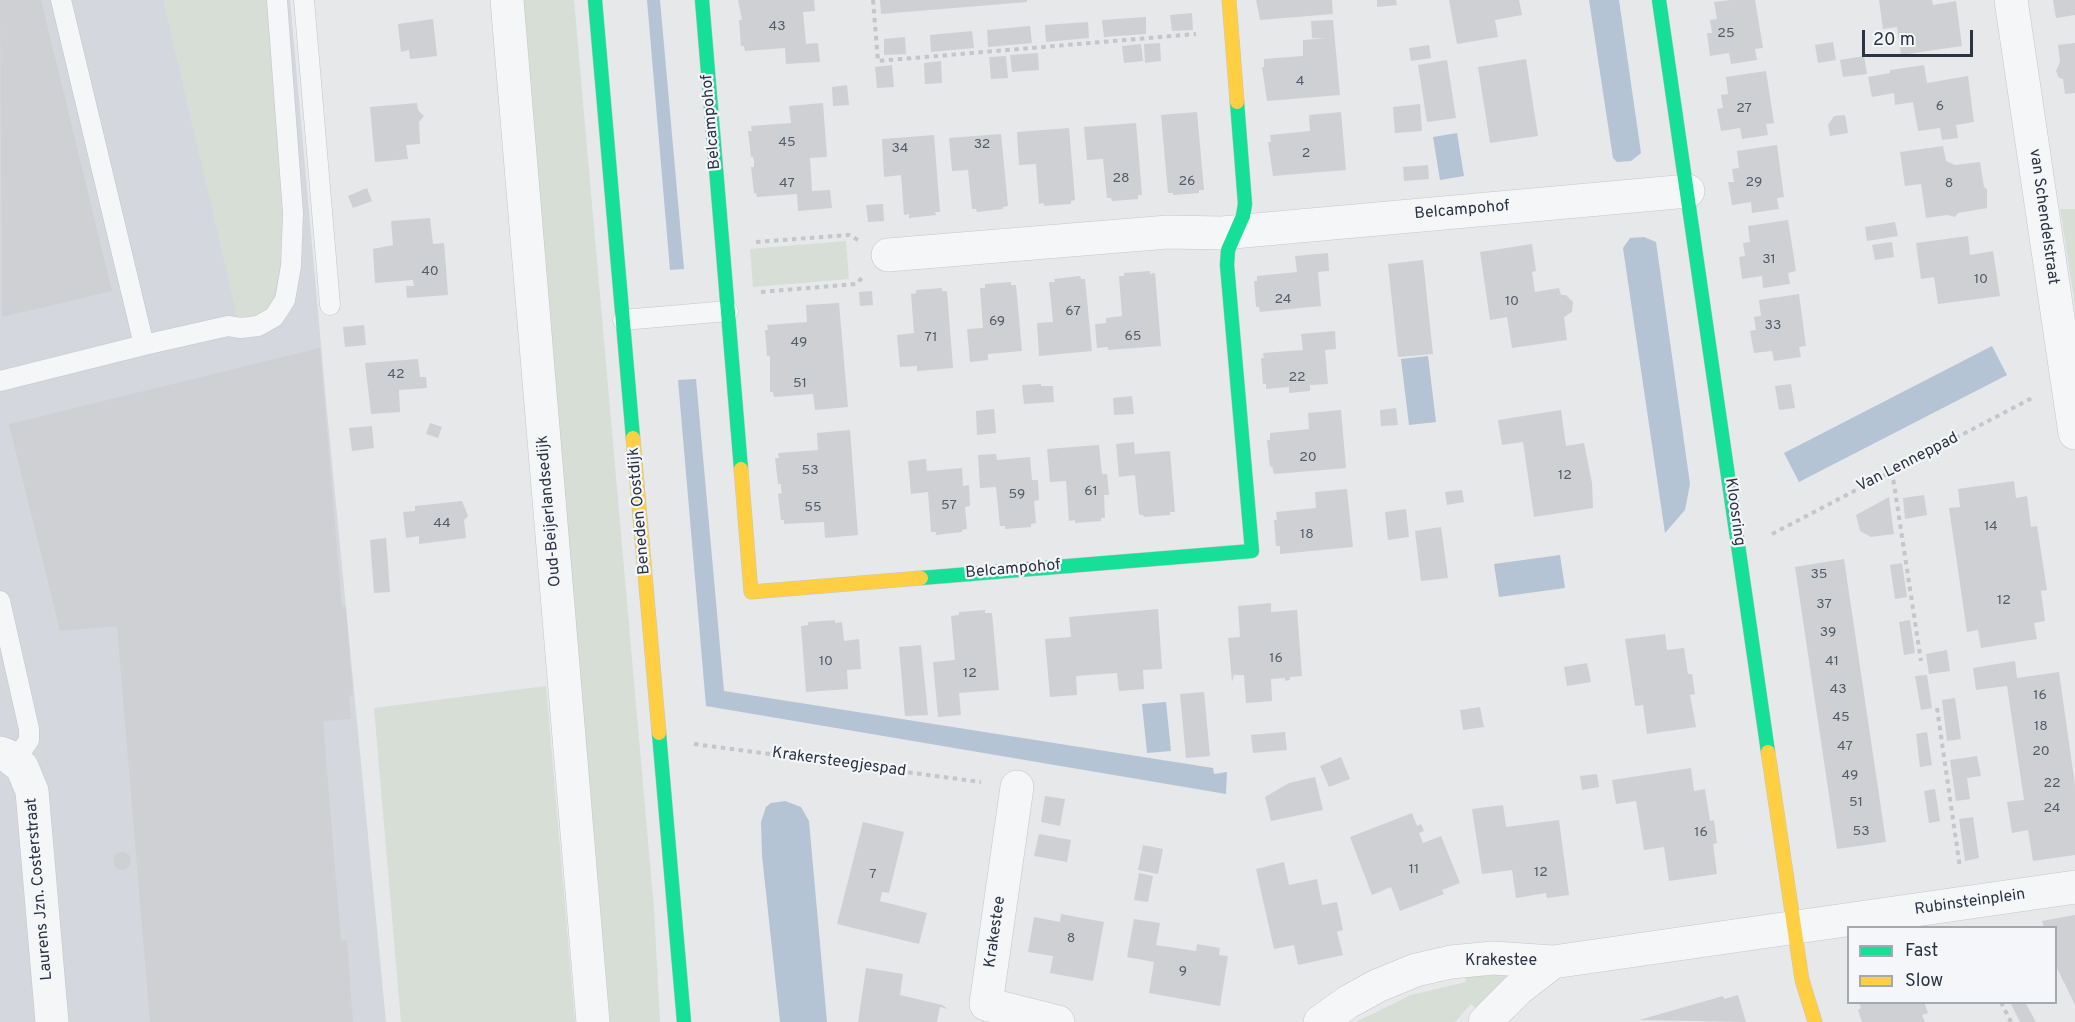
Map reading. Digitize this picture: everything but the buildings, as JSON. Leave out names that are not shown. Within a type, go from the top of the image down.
[{"type":"street","name":"Oud-Beijerlandsedijk","points":[[507,0],[593,1022]]},
{"type":"street","name":"Beneden Oostdijk","points":[[595,0],[684,1022]]},
{"type":"street","name":"Belcampohof","points":[[702,0],[751,592],[1252,550],[1227,265],[1228,250],[1243,216],[1245,204],[1229,0]]},
{"type":"street","name":"Kloosring","points":[[1659,0],[1794,929],[1802,980],[1815,1022]]},
{"type":"street","name":"van Schendelstraat","points":[[2011,0],[2075,433]]},
{"type":"street","name":"Belcampohof","points":[[888,255],[1168,232],[1236,232],[1688,190]]},
{"type":"street","name":"Laurens Jzn. Costerstraat","points":[[8,757],[27,775],[32,791],[52,1022]]},
{"type":"street","name":"Krakestee","points":[[1017,787],[986,1004],[1058,1022]]},
{"type":"street","name":"Rubinsteinplein","points":[[1794,929],[2075,887]]},
{"type":"street","name":"Krakestee","points":[[1320,1022],[1364,993],[1416,970],[1451,962],[1492,958],[1553,962],[1794,929]]},
{"type":"street","name":"Krakestee","points":[[1485,1022],[1518,989],[1553,962]]},
{"type":"lane","points":[[61,0],[144,345]]},
{"type":"lane","points":[[0,381],[228,326],[240,328],[258,326],[274,317],[285,300],[291,266],[293,213],[277,0]]},
{"type":"lane","points":[[304,0],[330,305]]},
{"type":"lane","points":[[623,320],[727,303]]},
{"type":"lane","points":[[0,601],[28,716],[29,741],[8,757]]},
{"type":"path","points":[[873,0],[878,61],[1231,31]]},
{"type":"path","points":[[722,245],[849,235],[888,255],[855,284],[727,303]]},
{"type":"path","name":"Van Lenneppad","points":[[1739,544],[1766,537],[2067,380]]},
{"type":"path","points":[[1892,471],[1921,661]]},
{"type":"path","points":[[1937,708],[1965,904]]},
{"type":"path","name":"Krakersteegjespad","points":[[661,739],[1017,787]]},
{"type":"path","points":[[2002,1004],[2011,1022]]},
{"type":"shaded area","points":[[0,0],[290,0],[386,1022],[0,1022]]},
{"type":"shaded area","points":[[163,0],[267,0],[284,223],[280,266],[274,296],[265,312],[257,318],[238,321]]},
{"type":"shaded area","points":[[522,0],[574,0],[654,909],[660,1022],[610,1022]]},
{"type":"shaded area","points":[[2060,209],[2075,209],[2075,306],[2062,220]]},
{"type":"shaded area","points":[[846,241],[849,279],[753,287],[750,249]]},
{"type":"shaded area","points":[[546,686],[575,1022],[401,1022],[374,708]]},
{"type":"shaded area","points":[[1516,968],[1480,1012],[1471,1004],[1455,1022],[1356,1022],[1411,995],[1466,982],[1465,971]]},
{"type":"water","points":[[647,0],[660,0],[684,269],[670,270]]},
{"type":"water","points":[[1589,0],[1619,0],[1641,153],[1631,161],[1617,162],[1613,158]]},
{"type":"water","points":[[1457,133],[1464,176],[1440,180],[1433,137]]},
{"type":"water","points":[[1644,237],[1656,242],[1690,484],[1685,510],[1665,533],[1623,248],[1630,238]]},
{"type":"water","points":[[1992,346],[2007,375],[1799,482],[1784,453]]},
{"type":"water","points":[[1428,356],[1436,422],[1409,425],[1401,359]]},
{"type":"water","points":[[696,379],[724,691],[1213,768],[1214,774],[1227,772],[1226,794],[706,706],[678,380]]},
{"type":"water","points":[[1560,555],[1565,588],[1499,597],[1494,564]]},
{"type":"water","points":[[1166,702],[1171,751],[1147,753],[1142,704]]},
{"type":"water","points":[[785,801],[801,807],[809,821],[827,1022],[780,1022],[762,856],[761,822],[766,807],[771,803]]},
{"type":"traffic: fast","points":[[595,0],[633,438]]},
{"type":"traffic: fast","points":[[702,0],[741,469]]},
{"type":"traffic: fast","points":[[1659,0],[1768,752]]},
{"type":"traffic: fast","points":[[921,578],[1252,551],[1227,265],[1228,250],[1243,216],[1245,204],[1237,102]]},
{"type":"traffic: fast","points":[[659,733],[684,1022]]},
{"type":"traffic: slow","points":[[1229,0],[1237,102]]},
{"type":"traffic: slow","points":[[633,438],[659,733]]},
{"type":"traffic: slow","points":[[741,469],[751,592],[921,578]]},
{"type":"traffic: slow","points":[[1768,752],[1802,980],[1815,1022]]}]
